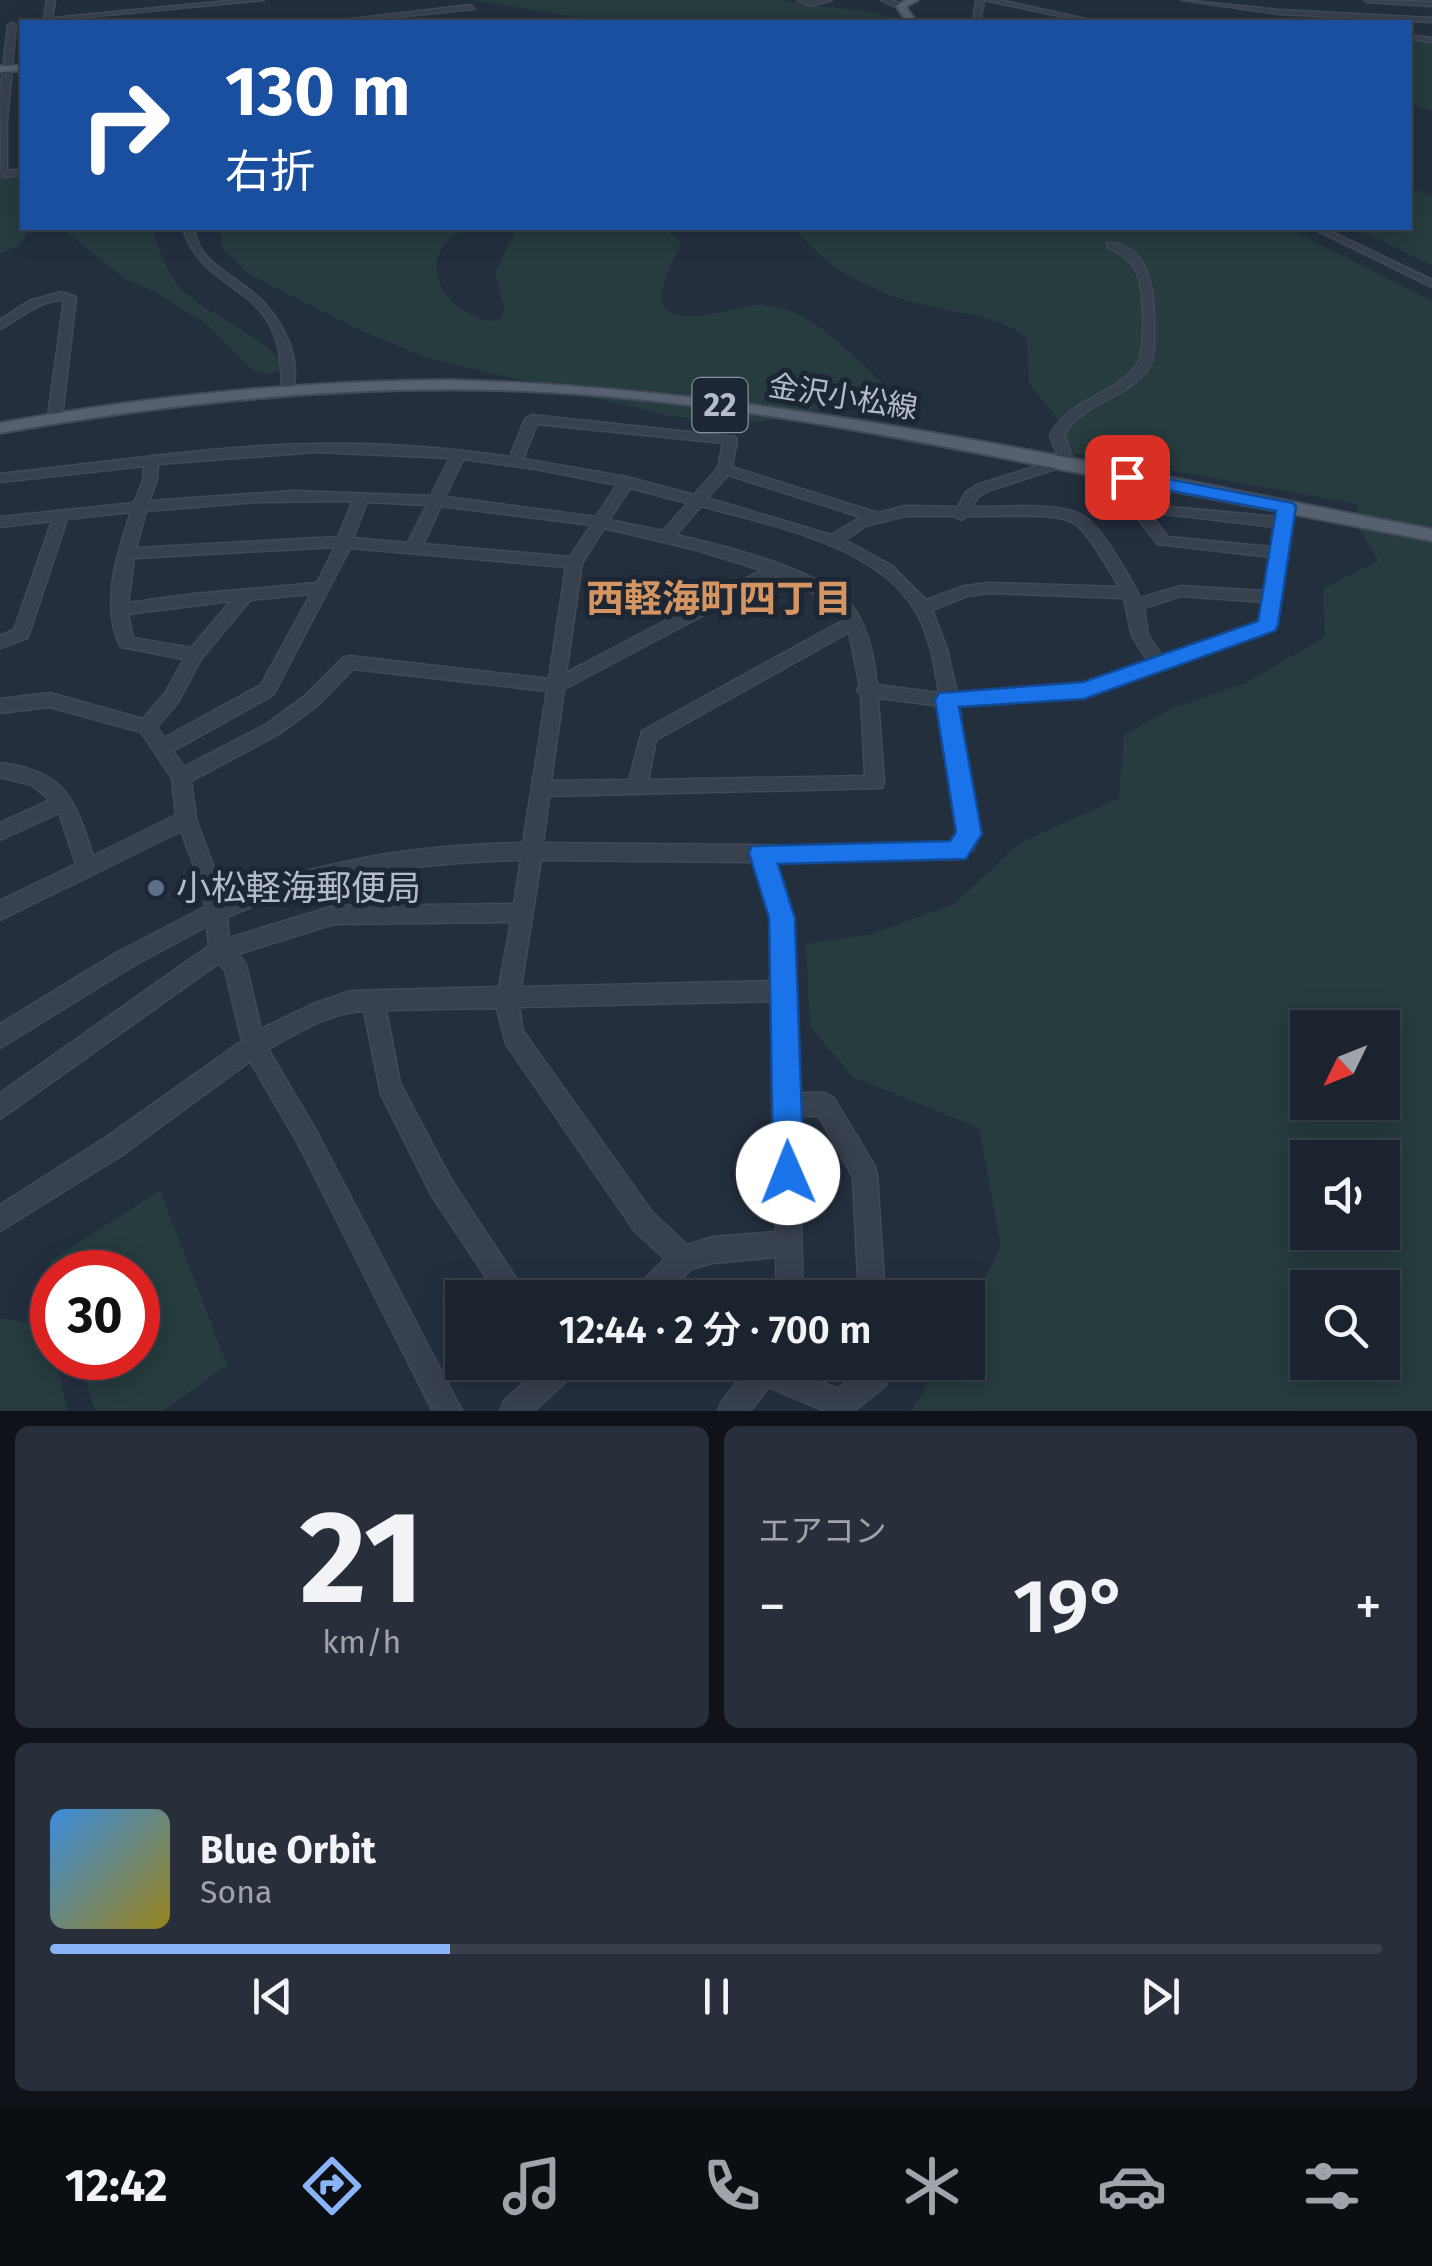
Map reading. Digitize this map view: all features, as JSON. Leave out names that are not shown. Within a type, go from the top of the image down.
[{"type":"main road","points":[[911,20],[902,6],[913,0]]},
{"type":"main road","name":"金沢小松線","points":[[0,420],[288,386],[431,385],[601,391],[796,416],[1432,526]]},
{"type":"main road","name":"金沢小松線","points":[[0,428],[56,413]]},
{"type":"main road","name":"金沢小松線","points":[[1061,460],[1286,515],[1432,535]]},
{"type":"street","points":[[67,20],[256,0],[256,12]]},
{"type":"street","points":[[454,0],[471,7],[479,18]]},
{"type":"street","points":[[800,0],[811,4],[828,0]]},
{"type":"street","points":[[885,0],[902,6]]},
{"type":"street","points":[[988,0],[1086,20]]},
{"type":"street","points":[[1186,0],[1280,17],[1432,20]]},
{"type":"street","points":[[1368,0],[1432,4]]},
{"type":"street","points":[[349,20],[471,7]]},
{"type":"street","points":[[0,26],[17,25],[5,67],[1,174]]},
{"type":"street","points":[[189,230],[196,252],[270,312],[288,356],[288,386]]},
{"type":"street","points":[[1321,230],[1432,284]]},
{"type":"street","points":[[962,515],[971,496],[982,488],[1061,460],[1057,435],[1063,420],[1138,374],[1149,356],[1151,292],[1134,261],[1111,245]]},
{"type":"street","points":[[0,325],[45,299],[60,294],[70,297],[56,413]]},
{"type":"street","points":[[515,461],[532,419],[730,440],[725,469],[666,538]]},
{"type":"street","points":[[0,478],[307,448],[412,450],[515,461],[627,481],[835,540],[887,572],[924,607],[938,644],[969,834],[957,852],[534,850],[430,855],[352,867],[217,911],[159,941],[0,1037]]},
{"type":"street","points":[[413,549],[458,456]]},
{"type":"street","points":[[151,462],[153,476],[139,508],[118,610],[119,633],[127,643],[196,655]]},
{"type":"street","points":[[725,469],[876,517]]},
{"type":"street","points":[[627,481],[574,564],[534,850],[514,974],[506,996],[507,1016],[523,1051],[643,1221],[683,1259]]},
{"type":"street","points":[[0,522],[294,496],[436,501],[598,524],[666,538],[813,585],[838,601],[853,622],[863,645],[875,783],[542,790]]},
{"type":"street","points":[[164,747],[267,690],[322,588],[362,498]]},
{"type":"street","points":[[866,690],[947,700],[1084,690],[1268,625],[1286,515],[1135,506],[1162,541],[1278,553]]},
{"type":"street","points":[[835,540],[860,522],[876,517],[938,510],[962,515],[1060,513],[1080,519],[1115,565],[1133,599],[1140,636],[1159,664]]},
{"type":"street","points":[[0,642],[20,634],[61,516]]},
{"type":"street","points":[[130,553],[344,542],[574,564]]},
{"type":"street","points":[[181,777],[273,729],[312,700],[350,662],[556,686],[775,570]]},
{"type":"street","points":[[118,610],[322,588]]},
{"type":"street","points":[[924,607],[965,590],[988,588],[1133,599],[1181,591],[1274,597]]},
{"type":"street","points":[[147,727],[172,698],[196,655],[246,594]]},
{"type":"street","points":[[637,788],[648,736],[853,622]]},
{"type":"street","points":[[0,706],[50,700],[147,727],[164,747],[181,777],[186,819],[214,892],[220,950],[234,965],[254,1046],[307,1137],[448,1411]]},
{"type":"street","points":[[0,770],[42,777],[65,802],[87,870]]},
{"type":"street","points":[[0,832],[65,802]]},
{"type":"street","points":[[0,911],[186,819]]},
{"type":"street","points":[[762,853],[782,918],[790,1280]]},
{"type":"street","points":[[0,1107],[220,950],[334,915],[524,913]]},
{"type":"street","points":[[0,1219],[116,1144],[254,1046],[316,1010],[373,1000],[782,991]]},
{"type":"street","points":[[373,1000],[388,1086],[441,1187],[504,1280]]},
{"type":"street","points":[[788,1104],[825,1104],[865,1174],[871,1280]]},
{"type":"street","points":[[662,1280],[683,1259],[714,1250],[789,1243]]},
{"type":"street","points":[[514,1411],[546,1380]]},
{"type":"street","points":[[732,1411],[757,1380]]},
{"type":"street","points":[[791,1380],[840,1407],[869,1380]]},
{"type":"green space","points":[[470,0],[783,0],[859,10],[897,20],[595,20]]},
{"type":"green space","points":[[1412,40],[1432,42],[1432,111],[1412,106]]},
{"type":"green space","points":[[20,177],[20,230],[28,230],[21,245],[0,254],[0,179]]},
{"type":"green space","points":[[1412,188],[1432,197],[1432,265],[1357,230],[1412,230]]},
{"type":"green space","points":[[64,230],[153,230],[168,270],[184,292],[267,347],[284,370],[266,374],[253,370],[205,323],[155,292],[125,279]]},
{"type":"green space","points":[[220,230],[466,230],[440,252],[439,281],[459,307],[493,321],[501,318],[504,309],[495,273],[516,230],[667,230],[681,242],[662,292],[664,306],[672,313],[700,316],[758,305],[792,312],[821,328],[847,350],[883,384],[883,392],[878,398],[760,422],[670,416],[425,357],[357,329],[249,274],[222,248]]},
{"type":"green space","points":[[801,230],[1292,230],[1432,301],[1432,1411],[911,1411],[930,1380],[985,1380],[984,1280],[1001,1246],[979,1128],[853,1077],[810,1027],[806,944],[872,934],[954,904],[1020,843],[1119,798],[1124,735],[1173,708],[1245,683],[1325,637],[1323,589],[1378,561],[1361,531],[1357,504],[1069,452],[1056,416],[1029,384],[1027,339],[1017,331],[995,321],[877,290],[828,261],[799,234]]},
{"type":"green space","points":[[160,1190],[227,1365],[163,1411],[95,1411],[86,1380],[160,1380],[160,1250],[68,1250]]},
{"type":"green space","points":[[0,1318],[30,1323],[30,1380],[61,1380],[67,1411],[0,1411]]},
{"type":"place","name":"小松軽海郵便局","points":[[156,888]]},
{"type":"district","name":"西軽海町四丁目","points":[[719,599]]},
{"type":"route","points":[[788,1173],[782,918],[762,853],[957,852],[966,844],[969,834],[947,700],[1084,690],[1268,625],[1286,507],[1127,477]]}]
